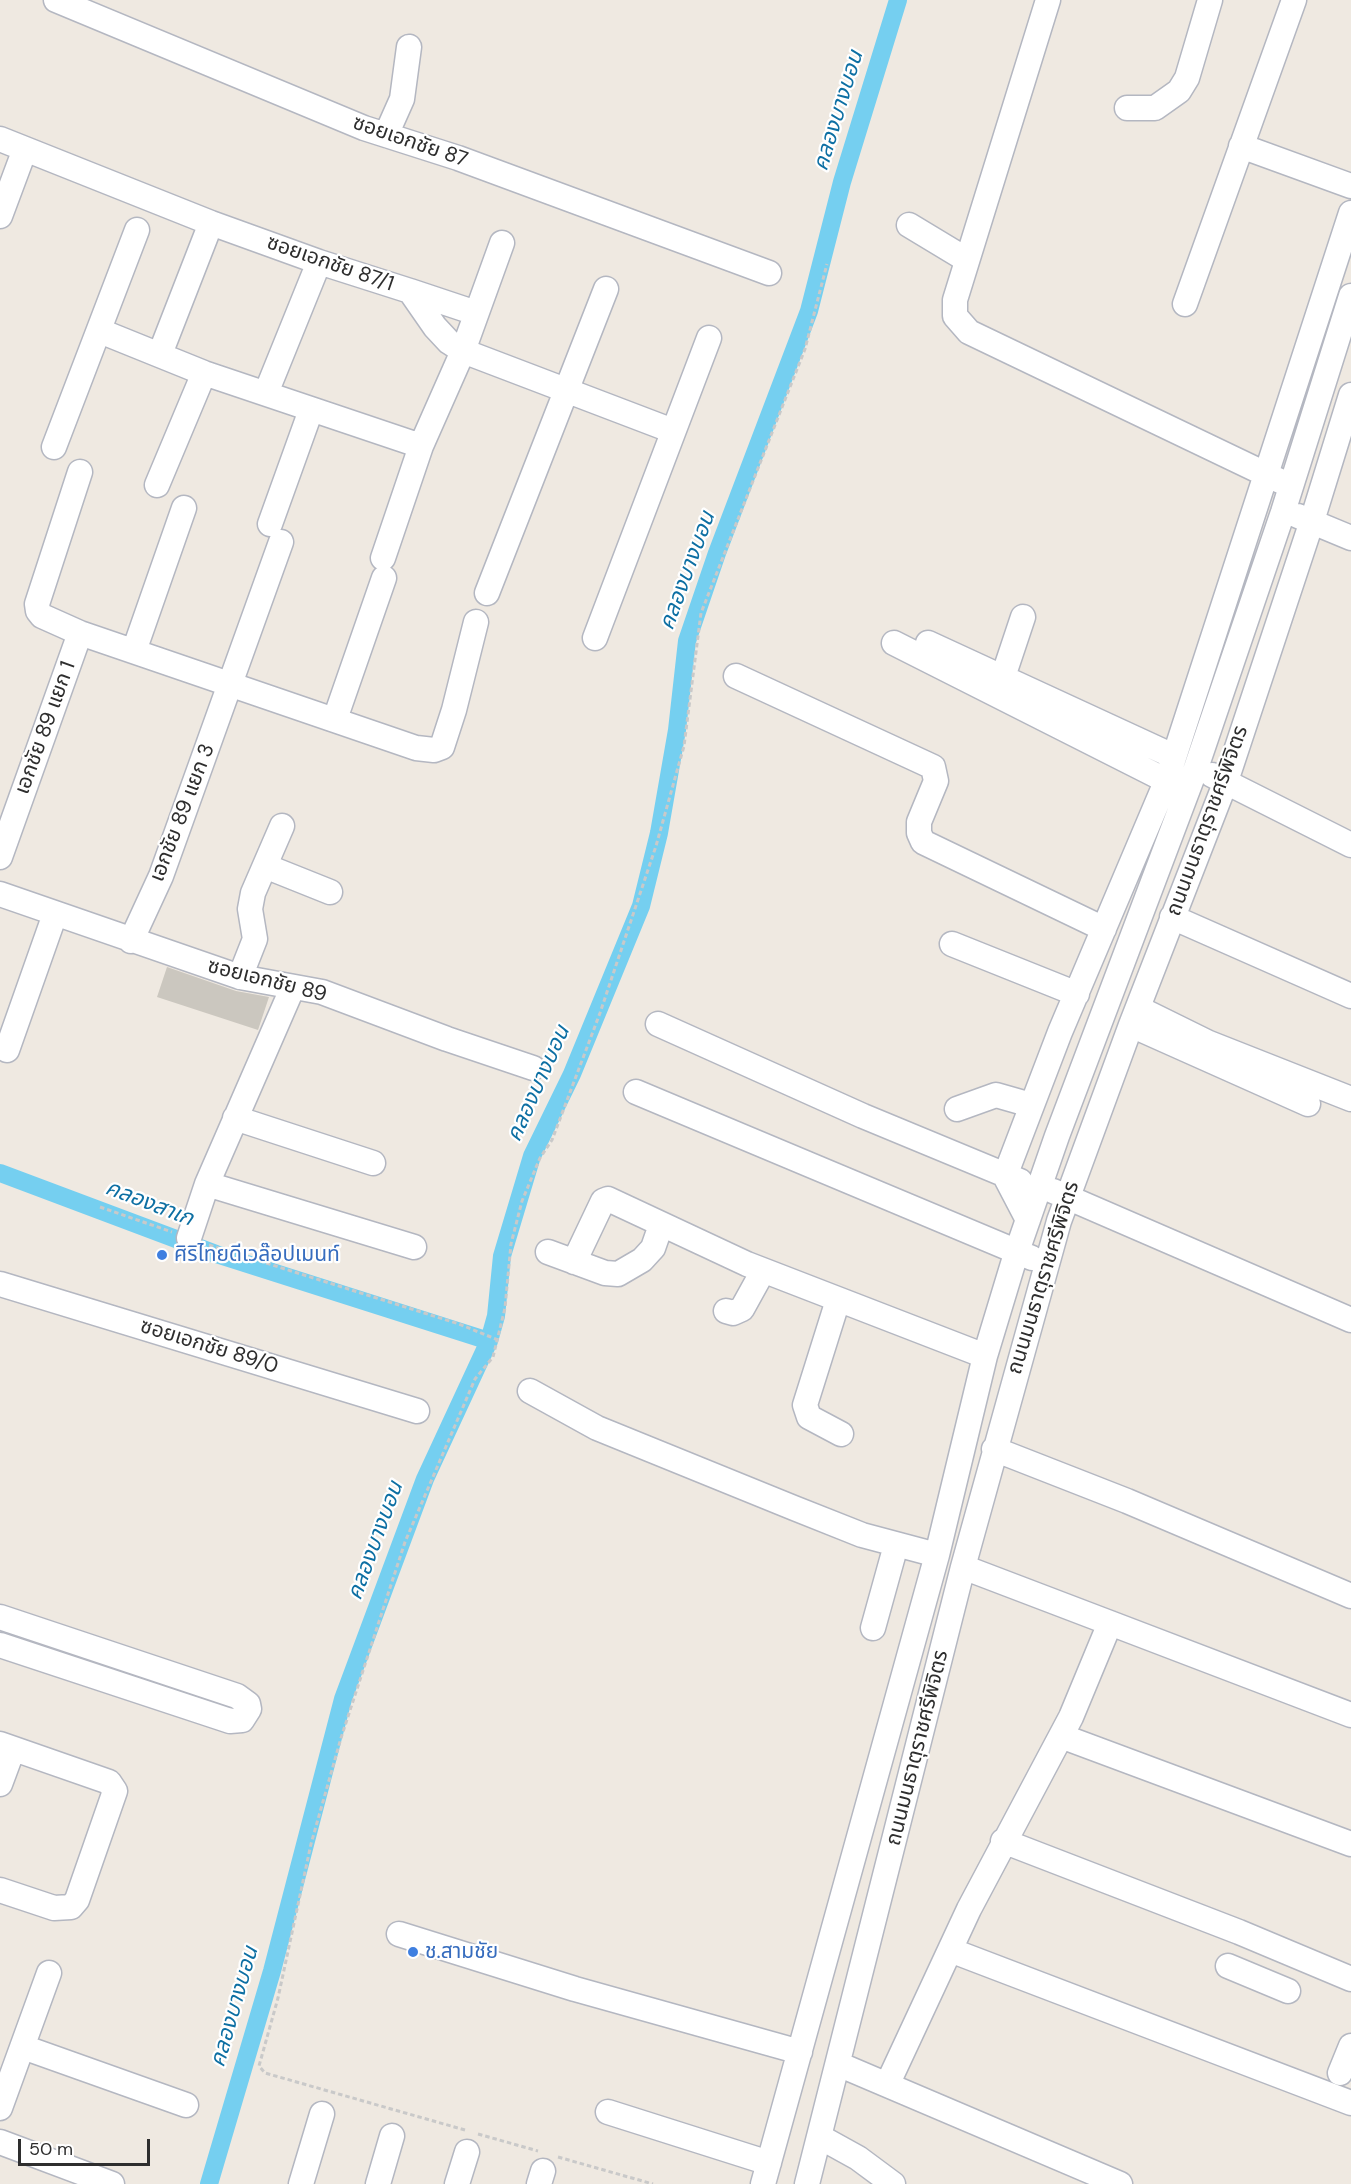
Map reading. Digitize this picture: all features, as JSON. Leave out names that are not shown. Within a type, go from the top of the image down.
[{"type":"street","name":"ซอยเอกชัย 87","points":[[56,0],[386,135],[627,219],[769,273]]},
{"type":"street","points":[[1048,0],[955,300],[954,316],[969,332],[1267,477],[1320,496]]},
{"type":"street","points":[[1127,108],[1155,108],[1179,91],[1187,78],[1210,0]]},
{"type":"street","points":[[1185,304],[1294,0]]},
{"type":"street","points":[[386,135],[402,99],[409,47]]},
{"type":"street","name":"ซอยเอกชัย 87/1","points":[[0,139],[211,223],[319,262],[410,291],[435,327],[463,351],[565,392],[673,431]]},
{"type":"street","points":[[1241,146],[1351,186]]},
{"type":"street","points":[[0,216],[25,149]]},
{"type":"street","name":"ถนนมนธาตุราชศรีพิจิตร","points":[[766,2174],[936,1555],[988,1348],[1039,1186],[1177,786],[1173,756],[1267,477],[1351,213]]},
{"type":"street","points":[[159,354],[211,223]]},
{"type":"street","points":[[909,225],[967,260]]},
{"type":"street","points":[[54,447],[100,331],[136,230]]},
{"type":"street","points":[[335,719],[421,446],[463,351],[502,243]]},
{"type":"street","points":[[266,393],[319,262]]},
{"type":"street","points":[[487,593],[606,289]]},
{"type":"street","points":[[410,291],[476,314]]},
{"type":"street","name":"ถนนมนธาตุราชศรีพิจิตร","points":[[1028,1220],[1005,1176],[1031,1105],[1104,929],[1177,786],[1197,768],[1292,485],[1351,296]]},
{"type":"street","points":[[100,331],[204,373],[421,446]]},
{"type":"street","points":[[595,638],[709,338]]},
{"type":"street","points":[[157,485],[204,373]]},
{"type":"street","name":"ถนนมนธาตุราชศรีพิจิตร","points":[[807,2184],[994,1449],[1067,1196],[1226,781],[1312,521],[1351,394]]},
{"type":"street","name":"เอกชัย 89 แยก 3","points":[[131,941],[160,876],[231,684],[311,410]]},
{"type":"street","points":[[80,472],[37,604],[42,616],[80,633],[416,748],[434,750],[440,748],[454,710],[476,622]]},
{"type":"street","points":[[1257,502],[1312,521],[1351,538]]},
{"type":"street","points":[[134,651],[184,508]]},
{"type":"street","points":[[1003,677],[1023,617]]},
{"type":"street","name":"เอกชัย 89 แยก 1","points":[[0,857],[80,633]]},
{"type":"street","points":[[1173,756],[1003,677],[896,636],[1216,805]]},
{"type":"street","points":[[736,676],[933,767],[936,781],[920,822],[919,833],[923,842],[1104,929]]},
{"type":"street","points":[[1197,768],[1351,845]]},
{"type":"street","points":[[240,977],[255,939],[250,909],[282,826]]},
{"type":"street","points":[[265,866],[330,892]]},
{"type":"street","name":"ซอยเอกชัย 89","points":[[0,894],[240,977],[292,989],[322,992],[447,1040],[533,1068]]},
{"type":"street","points":[[7,1050],[55,914]]},
{"type":"street","points":[[1173,917],[1351,996]]},
{"type":"street","points":[[952,944],[1077,994]]},
{"type":"street","points":[[189,1238],[207,1184],[292,989]]},
{"type":"street","points":[[1134,1017],[1209,1042],[1351,1099]]},
{"type":"street","points":[[1134,1017],[1308,1104]]},
{"type":"street","points":[[658,1024],[863,1116],[1005,1176],[1067,1196],[1351,1320]]},
{"type":"street","points":[[636,1092],[1047,1263]]},
{"type":"street","points":[[957,1109],[996,1095],[1031,1105]]},
{"type":"street","points":[[235,1118],[373,1163]]},
{"type":"street","points":[[207,1184],[414,1247]]},
{"type":"street","points":[[574,1262],[605,1199],[763,1270],[838,1300],[988,1348],[1022,1349]]},
{"type":"street","points":[[548,1252],[605,1273],[618,1274],[629,1269],[653,1248],[662,1225]]},
{"type":"street","points":[[726,1311],[733,1313],[742,1310],[763,1270]]},
{"type":"street","name":"ซอยเอกชัย 89/0","points":[[0,1284],[417,1411]]},
{"type":"street","points":[[838,1300],[805,1405],[809,1417],[841,1434]]},
{"type":"street","points":[[530,1391],[597,1428],[862,1535],[936,1555]]},
{"type":"street","points":[[994,1449],[1127,1501],[1351,1596]]},
{"type":"street","points":[[873,1628],[896,1545]]},
{"type":"street","points":[[963,1567],[1351,1716]]},
{"type":"street","points":[[0,1617],[237,1696],[248,1704],[249,1709],[242,1719],[230,1721],[0,1645]]},
{"type":"street","points":[[888,2083],[950,1950],[1061,1736],[1110,1623]]},
{"type":"street","points":[[1061,1736],[1351,1844]]},
{"type":"street","points":[[0,1784],[6,1747],[109,1782],[115,1791],[115,1797],[77,1900],[71,1907],[54,1908],[0,1890]]},
{"type":"street","points":[[1004,1842],[1270,1944],[1351,1979]]},
{"type":"street","points":[[399,1935],[574,1989],[800,2052]]},
{"type":"street","points":[[1257,1978],[1270,1944]]},
{"type":"street","points":[[950,1950],[1351,2103]]},
{"type":"street","points":[[1228,1966],[1288,1991]]},
{"type":"street","points":[[0,2108],[49,1973]]},
{"type":"street","points":[[1340,2073],[1351,2046]]},
{"type":"street","points":[[23,2047],[186,2105]]},
{"type":"street","points":[[838,2064],[888,2083],[1120,2184]]},
{"type":"street","points":[[608,2112],[766,2174]]},
{"type":"street","points":[[301,2184],[322,2114]]},
{"type":"street","points":[[378,2184],[392,2136]]},
{"type":"street","points":[[820,2137],[858,2158],[893,2184]]},
{"type":"street","points":[[0,2142],[112,2184]]},
{"type":"street","points":[[457,2184],[467,2152]]},
{"type":"path","points":[[653,2184],[543,2165],[265,2073],[260,2066],[278,1998],[311,1844],[341,1738],[405,1542],[470,1388],[493,1357],[505,1308],[512,1244],[522,1201],[540,1158],[552,1140],[592,1033],[656,846],[675,780],[684,746],[701,613],[805,349],[827,264]]},
{"type":"path","points":[[100,1207],[246,1258],[459,1324],[498,1340]]},
{"type":"building","points":[[167,967],[236,991],[269,997],[258,1030],[157,997]]},
{"type":"waterway","name":"คลองบางบอน","points":[[209,2184],[272,1971],[343,1699],[425,1479],[489,1341],[496,1316],[502,1256],[532,1156],[572,1074],[641,906],[659,833],[677,730],[687,641],[717,553],[809,311],[842,182],[898,0]]},
{"type":"waterway","name":"คลองสาเก","points":[[0,1173],[216,1254],[489,1341]]},
{"type":"place","name":"ศิริไทยดีเวล๊อปเมนท์","points":[[162,1255]]},
{"type":"place","name":"ช.สามชัย","points":[[413,1952]]}]
